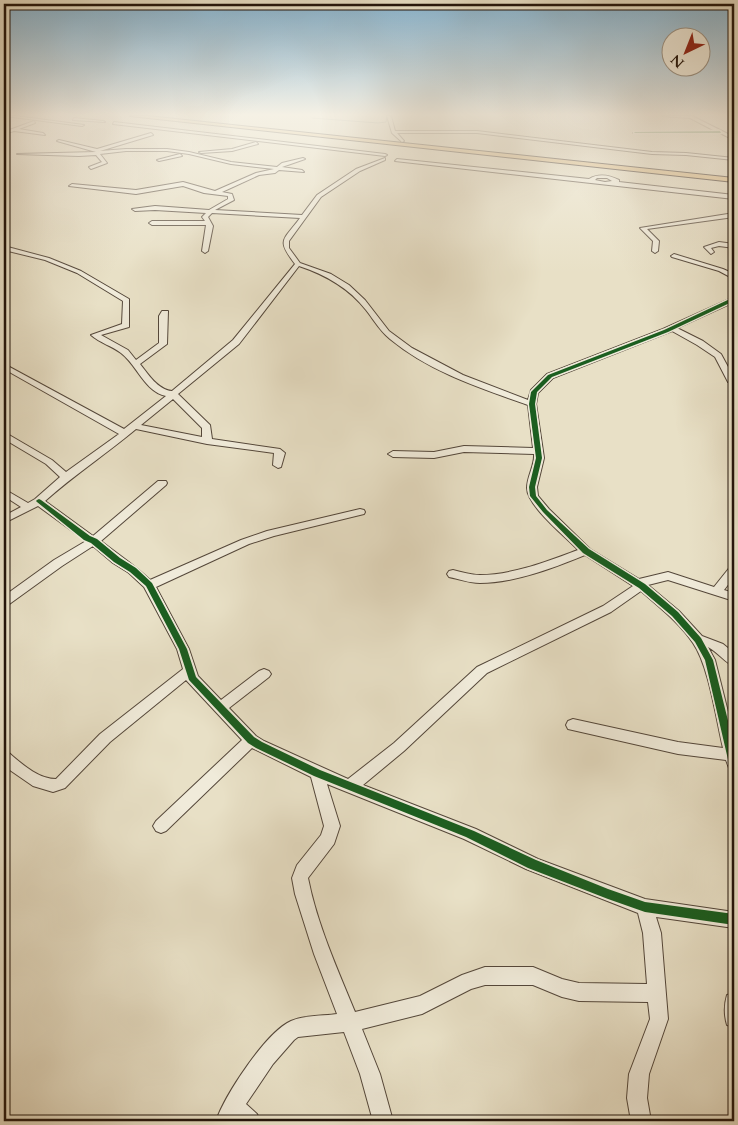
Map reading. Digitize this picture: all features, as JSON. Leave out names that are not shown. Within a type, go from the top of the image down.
[{"type":"highway","points":[[625,168],[734,180]]},
{"type":"highway","points":[[663,168],[734,176]]},
{"type":"street","points":[[274,168],[302,171],[295,175],[275,175]]},
{"type":"street","points":[[362,168],[326,189],[313,202],[305,217],[286,241],[286,248],[298,264],[322,272],[355,292],[369,309],[380,327],[404,346],[466,380],[532,404]]},
{"type":"street","points":[[496,168],[593,179],[605,177],[614,181],[734,195]]},
{"type":"street","points":[[216,192],[258,174],[271,173],[278,169]]},
{"type":"street","points":[[72,186],[136,192],[183,184],[204,191],[227,194],[231,199],[210,211],[205,217],[210,223]]},
{"type":"street","points":[[135,209],[210,211],[305,217]]},
{"type":"street","points":[[655,251],[656,241],[643,228],[734,214]]},
{"type":"street","points":[[152,222],[210,223]]},
{"type":"street","points":[[205,250],[210,223]]},
{"type":"street","points":[[696,263],[709,255],[707,247],[719,244],[734,246]]},
{"type":"street","points":[[4,248],[39,256],[79,272],[127,300],[126,325],[95,335],[126,352],[154,386],[164,393],[172,394],[207,427],[207,441]]},
{"type":"street","points":[[674,256],[721,270],[734,277]]},
{"type":"street","points":[[4,520],[34,504],[66,477],[106,449],[124,432],[236,342],[298,264]]},
{"type":"street","points":[[574,725],[733,760],[709,660],[698,640],[675,614],[641,585],[586,551],[545,511],[533,496],[532,487],[539,458],[532,404],[534,392],[550,376],[732,302]]},
{"type":"street","points":[[136,363],[163,344],[163,316],[165,313]]},
{"type":"street","points":[[671,328],[700,342],[718,356],[731,380]]},
{"type":"street","points":[[4,366],[124,432]]},
{"type":"street","points":[[133,426],[207,441],[277,451],[280,454],[278,465]]},
{"type":"street","points":[[4,435],[49,462],[66,477]]},
{"type":"street","points":[[392,454],[434,455],[464,449],[538,451]]},
{"type":"street","points":[[4,602],[58,563],[94,541],[162,483]]},
{"type":"street","points":[[4,492],[34,504],[94,541],[117,560],[133,570],[149,585],[183,649],[189,671],[200,687],[252,740],[317,773],[470,834],[532,864],[645,907],[734,920]]},
{"type":"street","points":[[149,585],[260,536],[360,512]]},
{"type":"street","points":[[453,574],[475,579],[488,578],[536,567],[586,551]]},
{"type":"street","points":[[717,591],[734,570]]},
{"type":"street","points":[[350,786],[399,748],[482,670],[607,609],[641,585],[668,576],[734,597]]},
{"type":"street","points":[[698,640],[716,644],[729,654],[734,661]]},
{"type":"street","points":[[4,757],[20,772],[49,786],[60,784],[106,735],[189,671]]},
{"type":"street","points":[[221,707],[264,674]]},
{"type":"street","points":[[161,826],[252,740]]},
{"type":"street","points":[[317,773],[332,826],[328,839],[300,873],[300,878],[303,894],[322,954],[370,1074],[382,1121]]},
{"type":"street","points":[[641,1121],[637,1086],[639,1074],[659,1018],[652,933],[645,907]]},
{"type":"street","points":[[250,1121],[230,1114],[266,1057],[287,1033],[296,1028],[350,1022],[422,1005],[468,981],[485,976],[533,976],[562,988],[578,992],[656,993]]},
{"type":"street","points":[[734,1002],[734,1018]]},
{"type":"cycle path","points":[[734,299],[666,331],[550,376],[534,392],[532,404],[539,458],[532,487],[533,496],[545,511],[586,551],[642,586],[675,614],[698,640],[709,660],[734,764]]},
{"type":"cycle path","points":[[39,501],[133,570],[149,585],[183,649],[192,678],[251,740],[259,745],[317,773],[470,834],[532,864],[608,894],[645,907],[734,920]]}]
